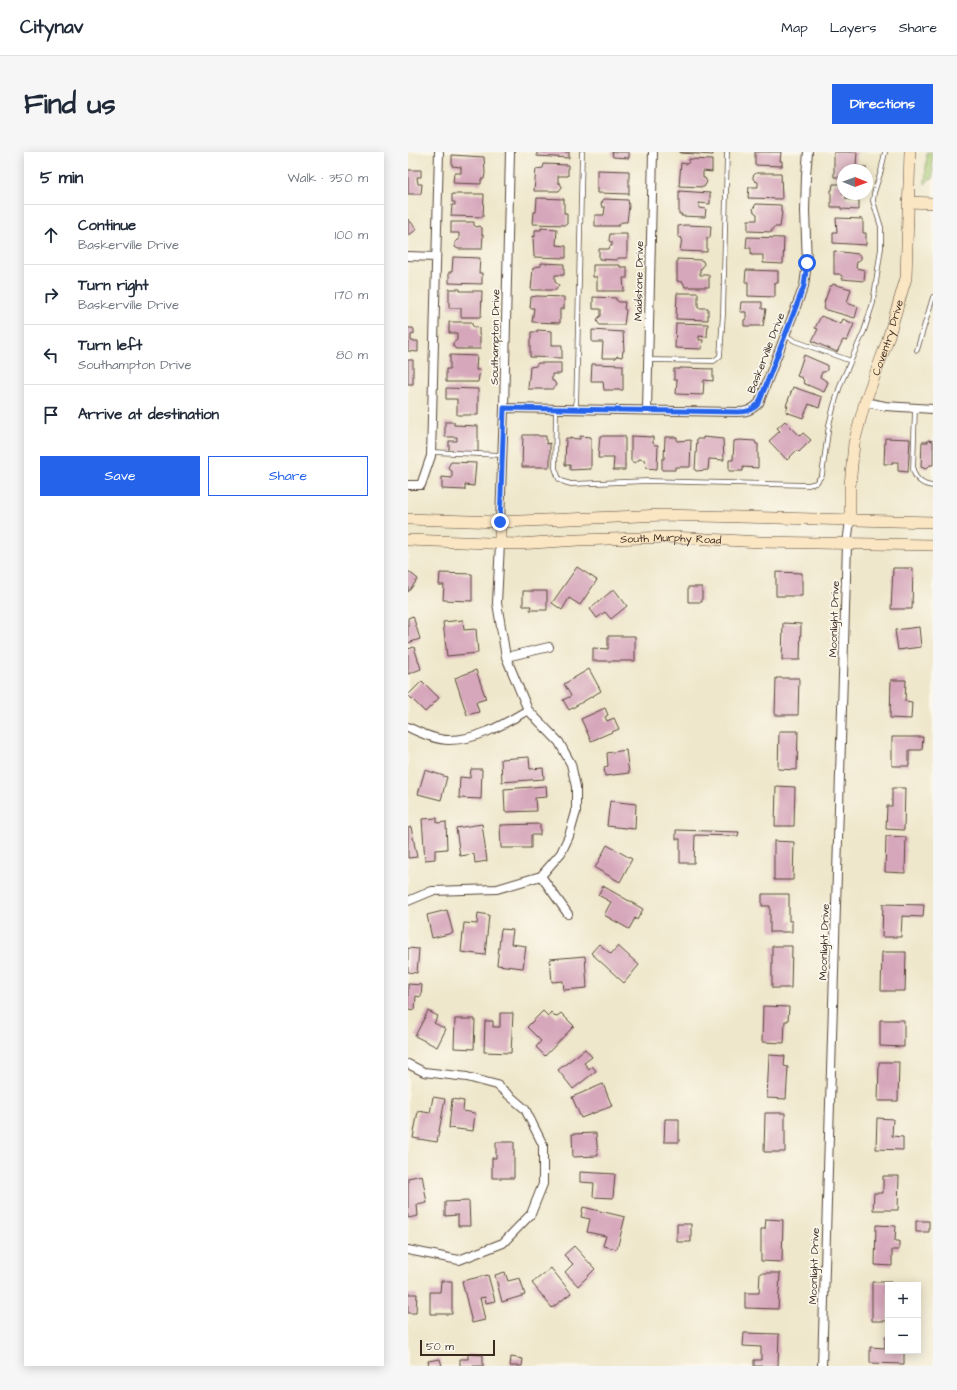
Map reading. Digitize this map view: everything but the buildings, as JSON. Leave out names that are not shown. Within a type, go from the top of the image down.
[{"type":"main road","name":"Coventry Drive","points":[[850,520],[850,486],[854,443],[865,402],[887,342],[906,278],[910,152]]},
{"type":"main road","points":[[908,202],[933,203]]},
{"type":"main road","name":"South Murphy Road","points":[[408,519],[500,522],[663,515],[933,522]]},
{"type":"main road","points":[[500,522],[500,543]]},
{"type":"main road","name":"South Murphy Road","points":[[408,540],[518,544],[578,540],[672,538],[760,542],[933,545]]},
{"type":"street","points":[[408,485],[421,485],[431,456],[439,152]]},
{"type":"street","name":"Southampton Drive","points":[[500,522],[510,152]]},
{"type":"street","name":"Maidstone Drive","points":[[647,410],[653,152]]},
{"type":"street","name":"Baskerville Drive","points":[[504,408],[737,412],[745,412],[754,409],[759,403],[804,286],[807,263],[806,204],[808,152]]},
{"type":"street","points":[[408,256],[436,257]]},
{"type":"street","points":[[865,402],[885,406],[933,409]]},
{"type":"street","name":"Moonlight Drive","points":[[822,1366],[847,544],[850,520]]},
{"type":"street","points":[[408,901],[432,891],[497,889],[541,876],[561,853],[569,836],[576,812],[576,787],[571,764],[559,742],[528,710],[506,657],[498,603],[500,543]]},
{"type":"street","points":[[506,657],[549,647]]},
{"type":"street","points":[[408,727],[424,735],[448,740],[469,738],[492,730],[528,710]]},
{"type":"street","points":[[541,876],[568,914]]},
{"type":"street","points":[[408,1064],[424,1072],[467,1077],[497,1085],[525,1109],[543,1145],[543,1184],[531,1214],[503,1243],[459,1260],[408,1250]]},
{"type":"lane","points":[[576,409],[582,152]]},
{"type":"lane","points":[[648,360],[714,360],[720,356],[723,314],[727,152]]},
{"type":"lane","points":[[556,409],[554,468],[559,479],[571,484],[648,481],[816,483],[822,475],[829,425],[841,383],[866,324],[873,303],[881,248],[881,227],[873,201],[885,152]]},
{"type":"lane","points":[[917,350],[933,297]]},
{"type":"lane","points":[[784,335],[795,341],[851,361]]},
{"type":"lane","points":[[915,408],[915,478],[927,486],[933,486]]},
{"type":"lane","points":[[431,452],[503,455]]},
{"type":"green space","points":[[927,152],[932,152],[933,179],[929,179],[925,184]]},
{"type":"route","points":[[500,522],[504,408],[737,412],[745,412],[754,409],[759,403],[804,286],[807,263]]}]
